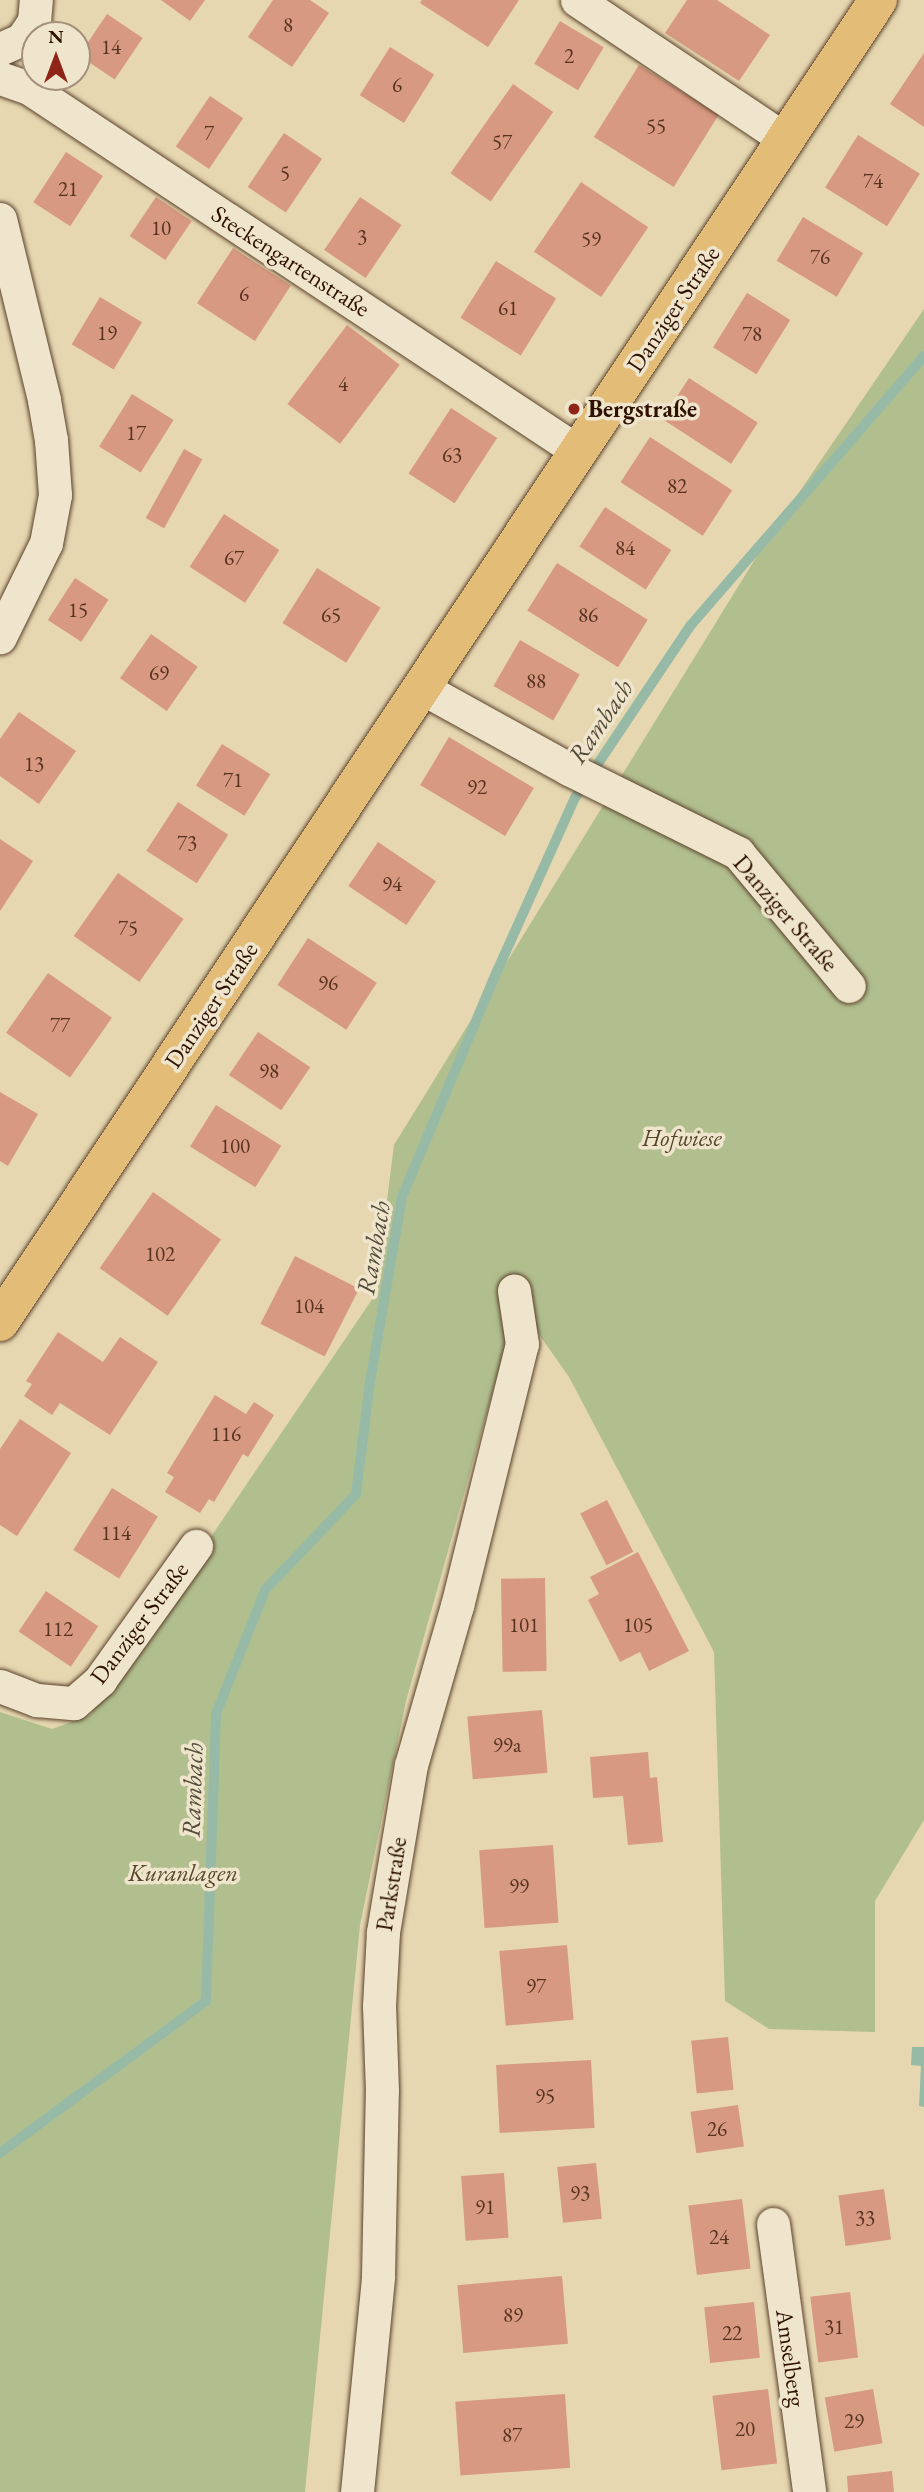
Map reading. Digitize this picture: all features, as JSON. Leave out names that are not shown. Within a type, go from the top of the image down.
[{"type":"main road","name":"Danziger Straße","points":[[0,1322],[878,0]]},
{"type":"street","points":[[0,49],[22,38],[34,21],[36,0]]},
{"type":"street","points":[[577,0],[786,140]]},
{"type":"street","name":"Steckengartenstraße","points":[[0,78],[29,88],[579,452]]},
{"type":"street","points":[[0,219],[44,400],[51,440],[55,495],[53,515],[41,555],[0,637]]},
{"type":"street","name":"Danziger Straße","points":[[422,688],[569,769],[610,787],[738,853],[849,986]]},
{"type":"street","name":"Parkstraße","points":[[357,2492],[379,2276],[382,2091],[379,2006],[383,1931],[411,1765],[457,1606],[522,1344],[514,1291]]},
{"type":"street","name":"Danziger Straße","points":[[0,1686],[37,1700],[74,1703],[100,1680],[196,1546]]},
{"type":"street","name":"Amselberg","points":[[773,2224],[809,2492]]},
{"type":"green space","name":"Hofwiese","points":[[924,309],[924,1820],[875,1901],[875,2032],[769,2029],[725,2001],[714,1652],[569,1377],[538,1333],[506,1344],[406,1701],[360,1925],[305,2492],[0,2492],[0,1712],[52,1729],[90,1715],[375,1295],[394,1145],[768,538]]},
{"type":"shaded area","points":[[912,2047],[924,2047],[924,2107],[919,2106],[921,2066],[911,2065]]},
{"type":"building","points":[[161,0],[205,0],[190,21]]},
{"type":"building","points":[[273,0],[310,0],[329,13],[292,67],[248,37]]},
{"type":"building","points":[[422,0],[519,0],[488,47],[420,3]]},
{"type":"building","points":[[687,0],[717,0],[770,35],[739,81],[665,33]]},
{"type":"building","points":[[107,14],[143,38],[115,79],[91,64],[91,38]]},
{"type":"building","points":[[560,21],[604,47],[578,90],[534,64]]},
{"type":"building","points":[[390,47],[434,75],[404,123],[360,95]]},
{"type":"building","points":[[924,53],[924,127],[890,104]]},
{"type":"building","points":[[639,65],[719,115],[674,187],[594,137]]},
{"type":"building","points":[[513,84],[553,112],[491,201],[450,173]]},
{"type":"building","points":[[210,96],[243,118],[209,169],[176,147]]},
{"type":"building","points":[[284,133],[322,159],[286,213],[248,187]]},
{"type":"building","points":[[858,135],[920,174],[887,226],[825,188]]},
{"type":"building","points":[[66,152],[103,176],[70,226],[33,202]]},
{"type":"building","points":[[581,182],[648,227],[601,297],[534,252]]},
{"type":"building","points":[[156,197],[192,221],[165,260],[130,236]]},
{"type":"building","points":[[360,197],[401,225],[366,278],[324,250]]},
{"type":"building","points":[[803,217],[863,253],[837,297],[777,261]]},
{"type":"building","points":[[233,248],[291,286],[255,341],[197,303]]},
{"type":"building","points":[[496,261],[556,299],[521,355],[460,318]]},
{"type":"building","points":[[747,293],[790,320],[756,374],[713,347]]},
{"type":"building","points":[[100,297],[142,322],[114,369],[72,344]]},
{"type":"building","points":[[347,325],[400,365],[340,444],[287,404]]},
{"type":"building","points":[[689,378],[758,423],[731,464],[662,419]]},
{"type":"building","points":[[132,394],[174,420],[141,473],[99,447]]},
{"type":"building","points":[[451,408],[497,438],[455,503],[409,473]]},
{"type":"building","points":[[650,437],[732,490],[703,536],[621,482]]},
{"type":"building","points":[[184,449],[202,459],[164,528],[146,518]]},
{"type":"building","points":[[605,507],[671,550],[646,589],[579,546]]},
{"type":"building","points":[[224,514],[279,550],[245,603],[190,567]]},
{"type":"building","points":[[557,563],[648,620],[618,667],[527,610]]},
{"type":"building","points":[[317,568],[381,608],[346,663],[283,623]]},
{"type":"building","points":[[75,578],[109,600],[81,642],[48,620]]},
{"type":"building","points":[[151,634],[198,667],[167,711],[120,678]]},
{"type":"building","points":[[520,640],[580,674],[553,720],[494,686]]},
{"type":"building","points":[[19,712],[76,751],[39,804],[0,776],[0,739]]},
{"type":"building","points":[[449,737],[534,788],[505,836],[420,785]]},
{"type":"building","points":[[222,744],[270,774],[244,816],[196,786]]},
{"type":"building","points":[[178,802],[228,835],[197,883],[146,851]]},
{"type":"building","points":[[0,839],[33,861],[0,911]]},
{"type":"building","points":[[378,842],[436,881],[406,925],[348,886]]},
{"type":"building","points":[[118,873],[184,919],[139,982],[74,936]]},
{"type":"building","points":[[308,938],[377,983],[346,1030],[278,985]]},
{"type":"building","points":[[48,973],[112,1018],[70,1078],[6,1033]]},
{"type":"building","points":[[258,1032],[310,1067],[281,1110],[229,1075]]},
{"type":"building","points":[[0,1092],[38,1114],[8,1166],[0,1161]]},
{"type":"building","points":[[216,1105],[281,1146],[255,1187],[190,1147]]},
{"type":"building","points":[[153,1192],[221,1240],[168,1316],[100,1268]]},
{"type":"building","points":[[295,1256],[359,1289],[325,1356],[260,1324]]},
{"type":"building","points":[[58,1332],[103,1362],[120,1337],[158,1362],[110,1435],[60,1403],[52,1415],[24,1396],[32,1384],[26,1381]]},
{"type":"building","points":[[215,1395],[246,1414],[254,1402],[274,1415],[248,1457],[243,1454],[214,1502],[209,1499],[200,1513],[165,1492],[174,1477],[167,1473]]},
{"type":"building","points":[[20,1419],[71,1453],[17,1536],[0,1525],[0,1449]]},
{"type":"building","points":[[112,1488],[158,1517],[119,1579],[73,1550]]},
{"type":"building","points":[[607,1500],[633,1552],[607,1565],[580,1514]]},
{"type":"building","points":[[638,1552],[689,1651],[649,1671],[640,1652],[620,1662],[588,1600],[599,1594],[590,1577]]},
{"type":"building","points":[[545,1578],[547,1671],[503,1672],[501,1579]]},
{"type":"building","points":[[46,1591],[98,1626],[71,1667],[19,1632]]},
{"type":"building","points":[[542,1710],[547,1773],[473,1779],[467,1717]]},
{"type":"building","points":[[648,1752],[650,1778],[657,1777],[663,1842],[628,1845],[623,1796],[593,1798],[590,1757]]},
{"type":"building","points":[[553,1845],[558,1923],[485,1928],[479,1850]]},
{"type":"building","points":[[567,1945],[574,2020],[506,2026],[499,1951]]},
{"type":"building","points":[[728,2037],[734,2090],[697,2094],[691,2041]]},
{"type":"building","points":[[591,2060],[595,2128],[500,2133],[496,2065]]},
{"type":"building","points":[[738,2105],[744,2147],[696,2153],[690,2112]]},
{"type":"building","points":[[596,2163],[602,2219],[563,2223],[557,2167]]},
{"type":"building","points":[[504,2173],[509,2238],[466,2241],[461,2176]]},
{"type":"building","points":[[884,2189],[891,2240],[846,2246],[838,2195]]},
{"type":"building","points":[[742,2199],[751,2268],[697,2275],[688,2206]]},
{"type":"building","points":[[562,2276],[568,2344],[463,2353],[457,2285]]},
{"type":"building","points":[[850,2292],[858,2358],[818,2362],[810,2297]]},
{"type":"building","points":[[754,2302],[760,2358],[710,2363],[704,2307]]},
{"type":"building","points":[[768,2389],[777,2463],[722,2470],[712,2396]]},
{"type":"building","points":[[873,2389],[883,2443],[834,2452],[825,2398]]},
{"type":"building","points":[[565,2394],[570,2468],[460,2475],[455,2402]]},
{"type":"building","points":[[892,2471],[894,2492],[848,2492],[847,2476]]},
{"type":"waterway","name":"Rambach","points":[[0,2153],[206,2001],[216,1714],[265,1590],[356,1494],[370,1382],[402,1197],[498,969],[575,798],[691,625],[924,356]]},
{"type":"place","name":"Bergstraße","points":[[574,409]]},
{"type":"park label","name":"Kuranlagen","points":[[183,1873]]}]
